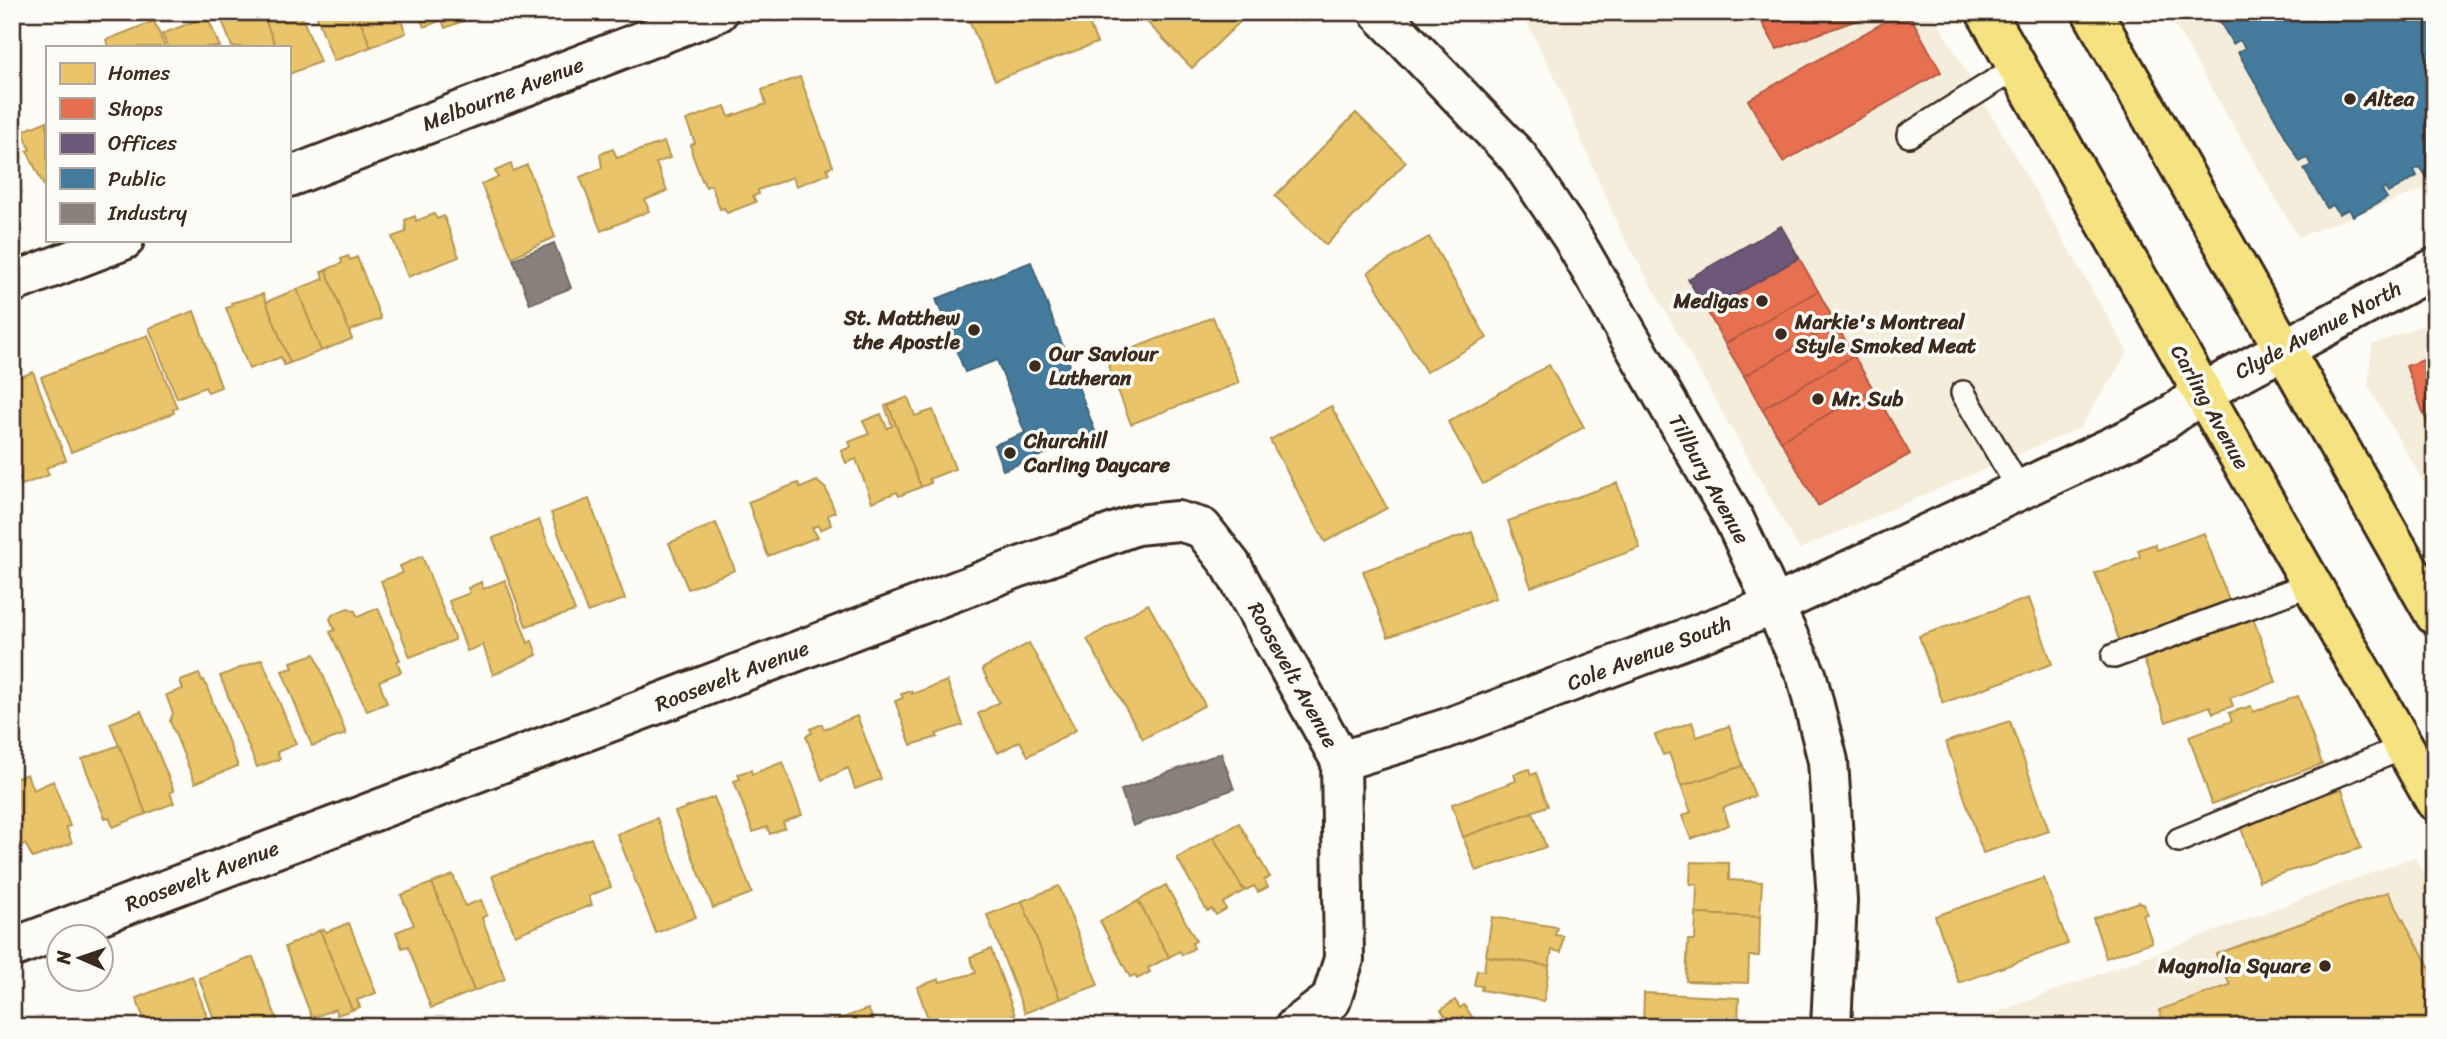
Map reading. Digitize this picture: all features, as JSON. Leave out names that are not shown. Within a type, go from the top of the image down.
[{"type":"main road","name":"Carling Avenue","points":[[1986,12],[2435,801]]},
{"type":"main road","points":[[2092,12],[2435,615]]},
{"type":"street","name":"Melbourne Avenue","points":[[290,177],[718,12]]},
{"type":"street","name":"Tillbury Avenue","points":[[1379,12],[1518,157],[1572,237],[1735,521],[1807,677],[1828,761],[1837,901],[1831,1027]]},
{"type":"street","points":[[12,283],[119,242]]},
{"type":"street","name":"Clyde Avenue North","points":[[2202,393],[2435,268]]},
{"type":"street","name":"Cole Avenue South","points":[[1341,761],[1445,729],[1773,607],[2165,420],[2202,393]]},
{"type":"street","name":"Roosevelt Avenue","points":[[12,948],[1136,525],[1178,521],[1202,528],[1231,565],[1341,761]]},
{"type":"street","points":[[1295,1027],[1331,1000],[1345,958],[1341,761]]},
{"type":"lane","points":[[1909,135],[2017,67]]},
{"type":"lane","points":[[1964,393],[2020,490]]},
{"type":"lane","points":[[2114,656],[2311,584]]},
{"type":"lane","points":[[2179,840],[2404,747]]},
{"type":"shaded area","points":[[1521,12],[1932,12],[2128,352],[2080,428],[1799,549],[1621,232],[1552,71]]},
{"type":"shaded area","name":"Altea","points":[[2167,12],[2435,12],[2435,185],[2298,237]]},
{"type":"shaded area","points":[[2435,320],[2435,502],[2368,386],[2372,345]]},
{"type":"shaded area","points":[[2414,857],[2435,893],[2435,1027],[1957,1027]]},
{"type":"building: Homes","points":[[219,12],[262,12],[276,46],[232,46]]},
{"type":"building: Homes","points":[[262,12],[300,12],[320,62],[290,74],[290,46],[276,46]]},
{"type":"building: Homes","points":[[315,12],[357,12],[371,47],[334,61]]},
{"type":"building: Homes","points":[[357,12],[398,12],[406,33],[371,47]]},
{"type":"building: Homes","points":[[418,12],[464,12],[460,14],[463,21],[445,28],[442,20],[424,27]]},
{"type":"building: Homes","points":[[982,12],[1084,12],[1097,43],[995,80],[968,18]]},
{"type":"building: Homes","points":[[1137,12],[1237,12],[1243,19],[1192,68]]},
{"type":"building: Homes","points":[[207,16],[220,46],[168,46],[162,34]]},
{"type":"building: Homes","points":[[154,21],[165,46],[109,46],[106,40]]},
{"type":"building: Homes","points":[[800,77],[833,166],[827,168],[829,174],[796,186],[793,177],[758,190],[759,194],[753,196],[756,202],[727,213],[724,208],[720,209],[711,185],[706,187],[702,180],[692,154],[691,145],[695,143],[686,120],[725,106],[729,117],[766,104],[762,90]]},
{"type":"building: Homes","points":[[1356,113],[1406,162],[1326,245],[1275,196]]},
{"type":"building: Homes","points":[[46,121],[46,185],[27,151],[30,150],[23,131]]},
{"type":"building: Homes","points":[[664,142],[670,158],[656,163],[667,191],[645,200],[649,211],[601,231],[580,177],[602,168],[600,154],[613,149],[617,158]]},
{"type":"building: Homes","points":[[511,164],[513,171],[527,165],[555,237],[512,257],[481,184],[498,177],[495,171]]},
{"type":"building: Homes","points":[[12,189],[19,214],[12,216]]},
{"type":"building: Homes","points":[[434,214],[437,219],[444,216],[459,257],[408,277],[392,237],[406,232],[405,220],[415,216],[416,221]]},
{"type":"building: Homes","points":[[1429,237],[1487,338],[1426,372],[1368,272]]},
{"type":"building: Homes","points":[[348,256],[350,260],[357,257],[381,319],[349,331],[326,270],[342,263],[341,259]]},
{"type":"building: Homes","points":[[326,270],[352,339],[321,351],[297,289],[324,279],[321,272]]},
{"type":"building: Homes","points":[[297,289],[321,351],[290,363],[266,302]]},
{"type":"building: Homes","points":[[263,294],[290,363],[284,365],[281,357],[249,369],[226,308],[232,306],[231,303]]},
{"type":"building: Homes","points":[[194,311],[221,387],[208,392],[205,387],[177,398],[149,328]]},
{"type":"building: Homes","points":[[1213,317],[1239,383],[1131,424],[1106,359]]},
{"type":"building: Homes","points":[[148,335],[177,408],[173,409],[174,413],[71,452],[41,377]]},
{"type":"building: Homes","points":[[1549,365],[1584,427],[1483,484],[1448,422]]},
{"type":"building: Homes","points":[[33,372],[66,460],[46,468],[49,475],[22,485],[12,461],[12,380]]},
{"type":"building: Homes","points":[[908,397],[915,416],[933,410],[955,469],[929,479],[931,483],[921,487],[888,405]]},
{"type":"building: Homes","points":[[888,405],[921,487],[899,496],[897,492],[872,502],[856,459],[846,463],[841,451],[851,447],[849,442],[869,434],[863,421],[881,414],[887,428],[892,426],[885,406]]},
{"type":"building: Homes","points":[[1331,406],[1387,508],[1325,542],[1270,440]]},
{"type":"building: Homes","points":[[817,481],[826,489],[835,512],[828,515],[831,525],[820,530],[818,525],[812,528],[818,537],[768,556],[748,502],[798,483],[801,488]]},
{"type":"building: Homes","points":[[1617,483],[1640,548],[1531,587],[1508,521]]},
{"type":"building: Homes","points":[[589,499],[625,599],[587,612],[551,513]]},
{"type":"building: Homes","points":[[539,520],[575,611],[526,626],[493,538]]},
{"type":"building: Homes","points":[[716,523],[735,570],[688,589],[669,543]]},
{"type":"building: Homes","points":[[1472,532],[1496,598],[1388,637],[1363,571]]},
{"type":"building: Homes","points":[[2204,533],[2229,601],[2119,640],[2095,573],[2140,557],[2138,550],[2155,544],[2157,550]]},
{"type":"building: Homes","points":[[422,556],[455,640],[410,657],[381,581],[403,573],[400,566]]},
{"type":"building: Homes","points":[[505,580],[528,643],[532,641],[537,655],[493,675],[483,645],[467,651],[449,601],[470,593],[468,588],[481,582],[483,589]]},
{"type":"building: Homes","points":[[2029,598],[2052,664],[1943,703],[1919,636]]},
{"type":"building: Homes","points":[[1148,604],[1205,705],[1143,739],[1087,639]]},
{"type":"building: Homes","points":[[348,608],[355,611],[358,617],[378,608],[400,660],[397,661],[401,672],[379,681],[387,703],[367,711],[330,632],[335,630],[330,619],[333,614]]},
{"type":"building: Homes","points":[[2252,615],[2276,682],[2230,698],[2233,706],[2213,713],[2210,706],[2166,722],[2142,654]]},
{"type":"building: Homes","points":[[1029,643],[1076,730],[1028,756],[1020,741],[998,753],[978,714],[999,702],[982,669]]},
{"type":"building: Homes","points":[[315,654],[346,734],[312,746],[282,671],[293,668],[291,662]]},
{"type":"building: Homes","points":[[262,659],[296,744],[277,752],[280,759],[257,767],[220,676]]},
{"type":"building: Homes","points":[[199,674],[202,681],[204,680],[238,766],[195,783],[170,721],[173,713],[166,695],[183,689],[180,681]]},
{"type":"building: Homes","points":[[947,681],[963,725],[936,734],[938,737],[911,745],[895,701],[903,698],[901,694],[911,691],[912,694]]},
{"type":"building: Homes","points":[[2298,696],[2322,764],[2212,804],[2189,736],[2232,721],[2229,713],[2251,706],[2253,712]]},
{"type":"building: Homes","points":[[141,711],[174,791],[170,792],[174,803],[146,814],[110,723]]},
{"type":"building: Homes","points":[[857,716],[881,779],[855,789],[848,768],[822,780],[806,736],[812,733],[810,729],[822,724],[824,729]]},
{"type":"building: Homes","points":[[2010,721],[2049,831],[1983,853],[1946,742]]},
{"type":"building: Homes","points":[[1692,722],[1697,737],[1729,726],[1743,766],[1681,786],[1669,753],[1663,755],[1655,735]]},
{"type":"building: Homes","points":[[119,745],[146,814],[113,827],[109,817],[105,818],[82,759]]},
{"type":"building: Homes","points":[[783,762],[802,815],[783,822],[785,828],[770,834],[767,827],[753,832],[734,781],[740,779],[738,774],[751,770],[752,774]]},
{"type":"building: Homes","points":[[1743,766],[1755,796],[1723,808],[1729,825],[1691,839],[1682,816],[1691,812],[1681,786]]},
{"type":"building: Homes","points":[[1529,769],[1531,775],[1536,773],[1548,806],[1463,837],[1452,804],[1516,781],[1514,774]]},
{"type":"building: Homes","points":[[27,774],[33,790],[53,781],[70,826],[66,827],[72,843],[33,858],[25,844],[12,849],[12,780]]},
{"type":"building: Homes","points":[[2342,789],[2361,848],[2259,881],[2239,822]]},
{"type":"building: Homes","points":[[714,797],[752,893],[713,908],[675,812]]},
{"type":"building: Homes","points":[[1533,812],[1546,847],[1476,871],[1463,837]]},
{"type":"building: Homes","points":[[657,818],[696,917],[656,933],[617,834]]},
{"type":"building: Homes","points":[[1239,823],[1270,877],[1264,880],[1268,887],[1258,892],[1254,886],[1244,891],[1213,837]]},
{"type":"building: Homes","points":[[1213,837],[1244,891],[1223,903],[1226,909],[1216,915],[1212,909],[1207,911],[1177,858]]},
{"type":"building: Homes","points":[[591,838],[611,887],[589,896],[592,905],[515,935],[492,876]]},
{"type":"building: Homes","points":[[1691,862],[1729,863],[1729,880],[1762,882],[1760,917],[1696,914],[1697,884],[1690,884]]},
{"type":"building: Homes","points":[[453,875],[465,906],[481,900],[487,915],[482,918],[505,979],[474,991],[432,883]]},
{"type":"building: Homes","points":[[2044,878],[2068,944],[1959,983],[1935,916]]},
{"type":"building: Homes","points":[[432,883],[474,991],[431,1008],[408,946],[402,948],[396,932],[414,925],[401,895]]},
{"type":"building: Homes","points":[[1166,885],[1196,941],[1192,943],[1194,948],[1182,955],[1180,951],[1169,957],[1138,901]]},
{"type":"building: Homes","points":[[1059,886],[1098,985],[1060,999],[1022,901]]},
{"type":"building: Homes","name":"Magnolia Square","points":[[2388,892],[2435,977],[2435,1027],[2165,1027],[2159,1010],[2230,985],[2216,954]]},
{"type":"building: Homes","points":[[1022,901],[1060,999],[1025,1013],[987,915]]},
{"type":"building: Homes","points":[[1138,901],[1169,957],[1148,968],[1150,972],[1137,979],[1135,975],[1130,977],[1100,921]]},
{"type":"building: Homes","points":[[2139,902],[2144,904],[2147,914],[2143,915],[2152,942],[2106,958],[2093,918]]},
{"type":"building: Homes","points":[[1696,914],[1760,917],[1759,956],[1749,956],[1748,983],[1686,981],[1688,940],[1695,940]]},
{"type":"building: Homes","points":[[1492,917],[1557,927],[1555,935],[1563,936],[1561,952],[1552,950],[1549,966],[1486,956]]},
{"type":"building: Homes","points":[[349,923],[376,993],[357,1000],[360,1007],[352,1010],[320,930],[324,929],[326,932]]},
{"type":"building: Homes","points":[[320,930],[352,1010],[337,1015],[335,1009],[312,1018],[285,947]]},
{"type":"building: Homes","points":[[991,949],[1015,1015],[984,1027],[931,1027],[917,987],[939,979],[940,982],[976,973],[970,957]]},
{"type":"building: Homes","points":[[1486,956],[1549,966],[1544,1001],[1481,990],[1482,986],[1474,985],[1477,970],[1484,971]]},
{"type":"building: Homes","points":[[253,957],[280,1027],[217,1027],[199,978]]},
{"type":"building: Homes","points":[[192,976],[211,1027],[147,1027],[136,998]]},
{"type":"building: Homes","points":[[1644,993],[1739,998],[1738,1027],[1643,1027]]},
{"type":"building: Homes","points":[[1455,1000],[1460,1008],[1464,1005],[1479,1027],[1432,1027],[1446,1017],[1441,1010]]},
{"type":"building: Homes","points":[[868,1009],[877,1027],[820,1027],[820,1026]]},
{"type":"building: Shops","points":[[1756,12],[1879,12],[1777,49]]},
{"type":"building: Shops","points":[[1902,12],[1908,12],[1941,72],[1783,162],[1748,100]]},
{"type":"building: Shops","name":"Medigas","points":[[1799,258],[1818,291],[1725,344],[1707,311]]},
{"type":"building: Shops","name":"Markie's Montreal Style Smoked Meat","points":[[1818,291],[1836,324],[1744,376],[1725,344]]},
{"type":"building: Shops","points":[[1836,324],[1854,356],[1762,409],[1744,376]]},
{"type":"building: Shops","name":"Mr. Sub","points":[[1854,356],[1873,389],[1781,441],[1762,409]]},
{"type":"building: Shops","points":[[2435,356],[2435,444],[2406,366]]},
{"type":"building: Shops","points":[[1873,389],[1910,454],[1818,506],[1781,441]]},
{"type":"building: Offices","points":[[1781,226],[1799,258],[1707,311],[1688,279]]},
{"type":"building: Public","name":"Altea","points":[[2214,12],[2435,12],[2435,178],[2429,180],[2420,167],[2414,170],[2417,176],[2388,193],[2385,188],[2382,190],[2387,198],[2353,216],[2349,209],[2339,214],[2333,205],[2327,208],[2304,169],[2311,165],[2307,158],[2300,162],[2238,52],[2245,48],[2240,40],[2233,44]]},
{"type":"building: Public","name":"Our Saviour Lutheran","points":[[1031,262],[1096,434],[1003,470],[994,445],[1025,433],[997,360],[965,372],[936,299]]},
{"type":"building: Industry","points":[[554,243],[571,288],[530,304],[513,259]]},
{"type":"building: Industry","points":[[1221,753],[1234,789],[1133,826],[1121,790]]},
{"type":"place","name":"Altea","points":[[2350,99]]},
{"type":"place","name":"Medigas","points":[[1762,301]]},
{"type":"place","name":"St. Matthew the Apostle","points":[[974,330]]},
{"type":"place","name":"Markie's Montreal Style Smoked Meat","points":[[1781,334]]},
{"type":"place","name":"Our Saviour Lutheran","points":[[1035,366]]},
{"type":"place","name":"Mr. Sub","points":[[1818,399]]},
{"type":"place","name":"Churchill Carling Daycare","points":[[1010,453]]},
{"type":"place","name":"Magnolia Square","points":[[2325,966]]}]
